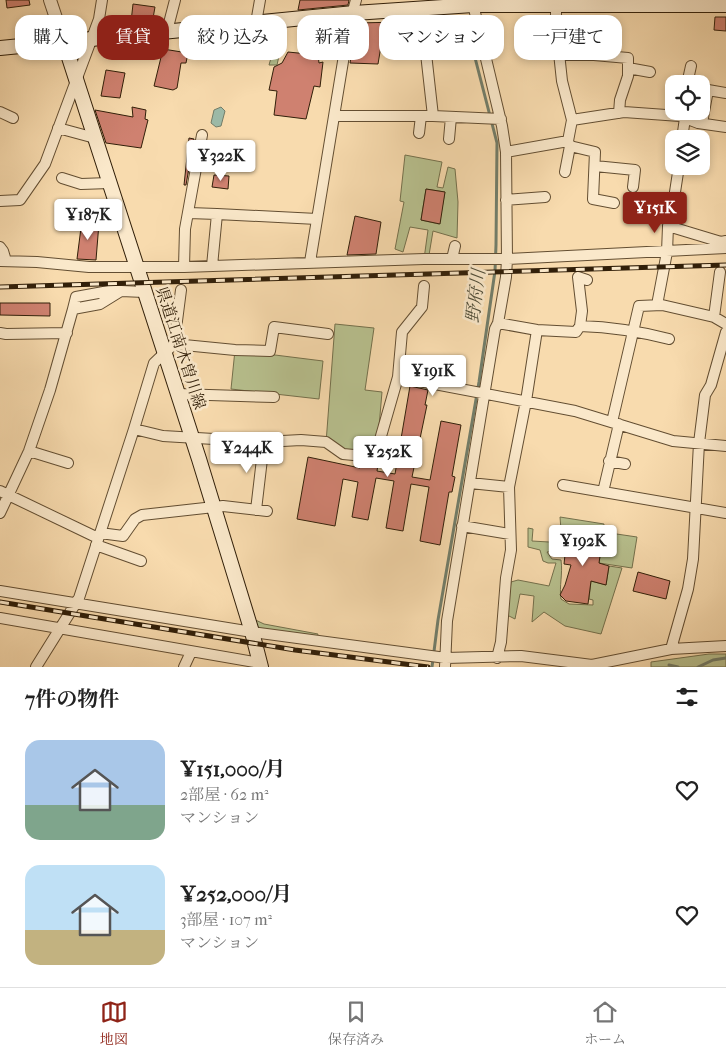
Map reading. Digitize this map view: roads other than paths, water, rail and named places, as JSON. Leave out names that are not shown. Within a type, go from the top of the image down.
[{"type":"main road","points":[[287,18],[355,7],[421,9],[472,3],[690,2],[726,5]]},
{"type":"main road","points":[[87,39],[97,37]]},
{"type":"main road","points":[[0,48],[15,47]]},
{"type":"main road","name":"県道江南木曽川線","points":[[70,60],[144,292],[169,348],[178,394],[252,632],[260,665]]},
{"type":"street","points":[[50,0],[55,15]]},
{"type":"street","points":[[0,201],[20,200],[45,164],[99,20],[102,0]]},
{"type":"street","points":[[169,23],[175,0]]},
{"type":"street","points":[[257,15],[260,0]]},
{"type":"street","points":[[444,661],[447,621],[483,394],[506,277],[506,152],[472,3]]},
{"type":"street","points":[[556,4],[556,15]]},
{"type":"street","points":[[310,262],[349,25],[355,7]]},
{"type":"street","points":[[421,9],[433,116]]},
{"type":"street","points":[[619,113],[620,100],[628,76],[628,58],[622,57]]},
{"type":"street","points":[[559,60],[572,120],[565,172]]},
{"type":"street","points":[[689,75],[691,66]]},
{"type":"street","points":[[628,68],[650,72]]},
{"type":"street","points":[[702,123],[708,90],[726,93]]},
{"type":"street","points":[[0,112],[13,118]]},
{"type":"street","points":[[572,120],[619,113],[665,114]]},
{"type":"street","points":[[335,116],[433,116],[499,119]]},
{"type":"street","points":[[419,133],[421,116]]},
{"type":"street","points":[[449,139],[451,117]]},
{"type":"street","points":[[694,120],[726,127]]},
{"type":"street","points":[[58,128],[96,138]]},
{"type":"street","points":[[184,267],[185,229],[202,135]]},
{"type":"street","points":[[506,152],[569,143],[595,152],[593,199],[614,203]]},
{"type":"street","points":[[595,166],[635,170],[633,187]]},
{"type":"street","points":[[658,305],[667,252],[668,226],[678,175]]},
{"type":"street","points":[[62,178],[81,184],[109,183]]},
{"type":"street","points":[[506,200],[545,197]]},
{"type":"street","points":[[188,213],[317,219]]},
{"type":"street","points":[[212,266],[217,214]]},
{"type":"street","points":[[668,226],[721,242],[726,241]]},
{"type":"street","points":[[452,260],[455,246]]},
{"type":"street","points":[[0,247],[3,251],[3,261],[89,267],[184,267],[310,262],[505,259],[726,248]]},
{"type":"street","points":[[714,317],[720,272]]},
{"type":"street","points":[[498,323],[537,330],[576,332],[580,326],[582,311],[578,277],[587,280]]},
{"type":"street","points":[[134,429],[163,436],[192,438],[264,442],[301,440],[326,442],[343,454],[375,457],[398,378],[402,332],[422,307],[424,286]]},
{"type":"street","points":[[36,667],[79,598],[154,363],[169,348],[181,290]]},
{"type":"street","points":[[0,512],[4,493],[28,451],[50,390],[73,309],[121,291],[144,292]]},
{"type":"street","points":[[603,492],[639,306],[658,305],[714,317],[726,324]]},
{"type":"street","points":[[580,326],[633,330],[669,339]]},
{"type":"street","points":[[169,348],[270,351],[274,327],[328,334]]},
{"type":"street","points":[[497,658],[501,642],[506,578],[511,550],[509,486],[526,401],[537,330]]},
{"type":"street","points":[[0,333],[67,332]]},
{"type":"street","points":[[671,650],[688,589],[693,559],[699,443],[704,395],[711,385],[726,332]]},
{"type":"street","points":[[398,378],[575,411],[673,441],[726,446]]},
{"type":"street","points":[[178,394],[274,397]]},
{"type":"street","points":[[256,510],[264,442]]},
{"type":"street","points":[[28,451],[68,463]]},
{"type":"street","points":[[609,461],[625,464]]},
{"type":"street","points":[[470,483],[509,486]]},
{"type":"street","points":[[563,485],[726,512]]},
{"type":"street","points":[[4,493],[141,561]]},
{"type":"street","points":[[98,539],[123,536],[135,519],[142,515],[223,506],[267,511]]},
{"type":"street","points":[[462,526],[510,534]]},
{"type":"street","points":[[0,591],[252,632],[428,656],[444,661],[522,656],[592,665],[671,650],[726,646]]},
{"type":"street","points":[[0,618],[260,665]]},
{"type":"street","points":[[184,667],[191,652]]},
{"type":"waterway","name":"野府川","points":[[432,667],[438,620],[479,382],[495,271],[497,143],[476,60]]},
{"type":"waterway","points":[[698,667],[713,660],[726,658]]},
{"type":"waterway","points":[[669,665],[678,667]]},
{"type":"railway","points":[[0,287],[726,265]]},
{"type":"railway","points":[[0,602],[295,650],[428,667]]}]
